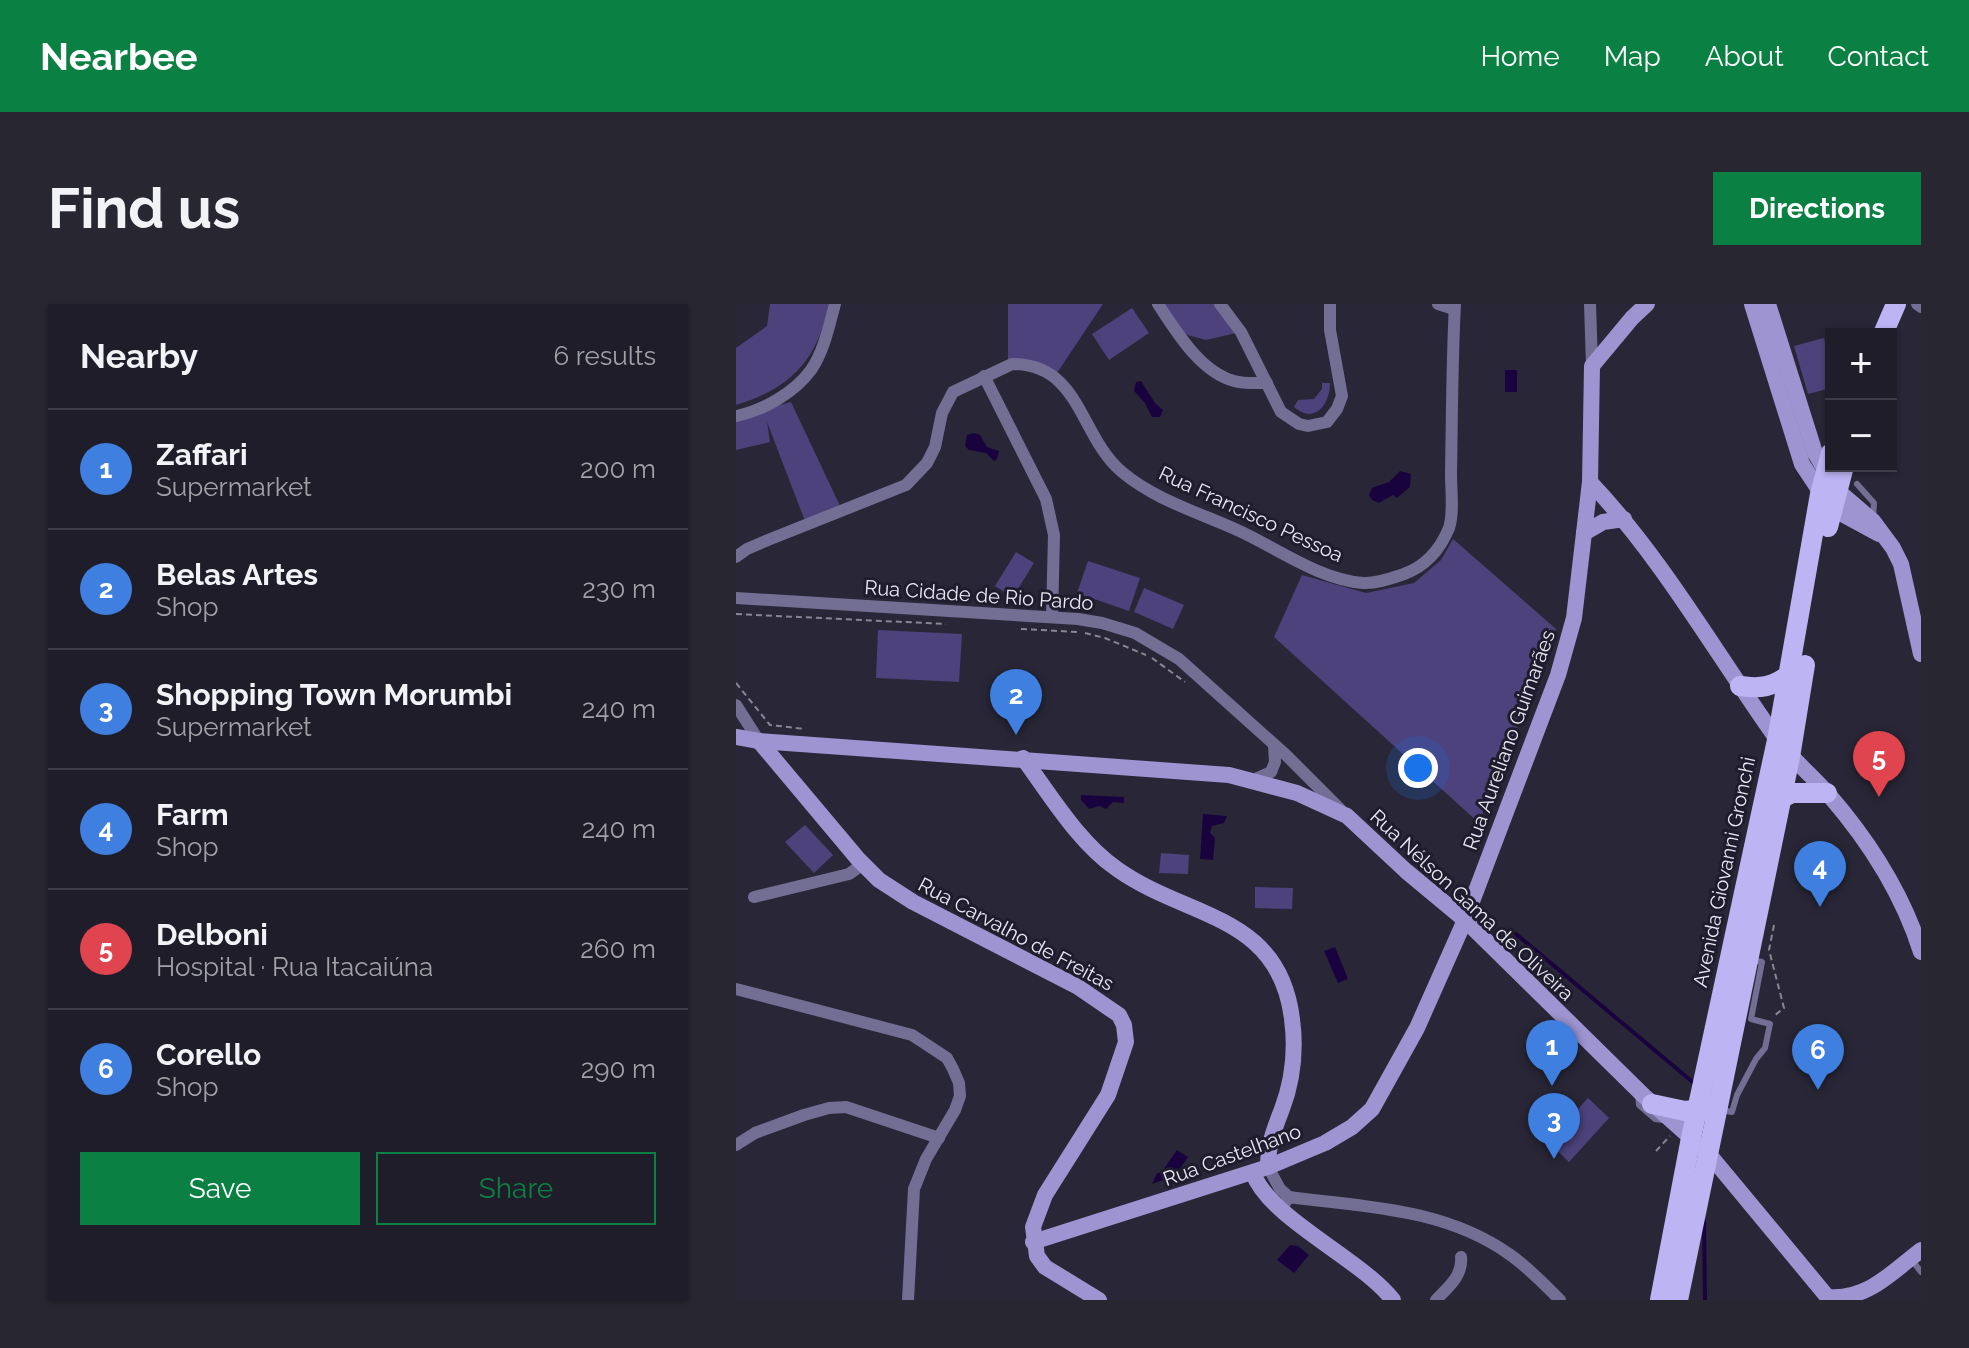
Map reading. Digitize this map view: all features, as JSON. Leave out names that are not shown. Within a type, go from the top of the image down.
[{"type":"main road","points":[[1886,328],[1896,304]]},
{"type":"main road","name":"Avenida Giovanni Gronchi","points":[[1660,1300],[1678,1130],[1711,1108],[1748,959],[1790,757],[1832,472]]},
{"type":"main road","name":"Avenida Giovanni Gronchi","points":[[1678,1300],[1708,1153],[1711,1108],[1760,810],[1829,497]]},
{"type":"main road","points":[[1740,686],[1759,689],[1773,686],[1789,675]]},
{"type":"main road","points":[[1760,810],[1780,798],[1810,791],[1827,793]]},
{"type":"main road","points":[[1645,1097],[1674,1110],[1711,1108]]},
{"type":"street","points":[[736,416],[780,397],[810,371],[821,351],[835,304]]},
{"type":"street","points":[[1158,304],[1189,347],[1210,368],[1233,381],[1267,383]]},
{"type":"street","points":[[1220,304],[1241,332],[1281,412],[1308,426],[1327,422],[1342,394],[1330,330],[1330,304]]},
{"type":"street","points":[[1438,304],[1454,306]]},
{"type":"street","points":[[1590,304],[1592,366]]},
{"type":"street","points":[[1592,366],[1647,304]]},
{"type":"street","points":[[1752,304],[1802,464],[1829,497],[1884,536]]},
{"type":"street","points":[[1768,304],[1815,453],[1825,459]]},
{"type":"street","name":"Rua Francisco Pessoa","points":[[736,557],[768,540],[906,485],[927,463],[935,447],[942,413],[953,392],[1012,364],[1041,369],[1066,386],[1103,452],[1121,472],[1159,496],[1331,575],[1364,584],[1417,569],[1433,556],[1450,526],[1454,306]]},
{"type":"street","name":"Rua Aureliano Guimarães","points":[[1465,920],[1558,675],[1574,618],[1590,482],[1592,366]]},
{"type":"street","points":[[984,376],[1046,499],[1054,535],[1052,617]]},
{"type":"street","points":[[1590,482],[1624,519],[1777,740],[1827,793],[1889,878],[1921,952]]},
{"type":"street","points":[[1829,497],[1873,521],[1901,564],[1921,654]]},
{"type":"street","points":[[1584,533],[1603,522],[1624,519]]},
{"type":"street","name":"Rua Cidade de Rio Pardo","points":[[736,598],[1052,617],[1102,623],[1135,633],[1164,648],[1218,693],[1347,816]]},
{"type":"street","points":[[736,705],[759,741]]},
{"type":"street","name":"Rua Nélson Gama de Oliveira","points":[[736,737],[1229,775],[1297,793],[1347,816],[1465,920],[1678,1130],[1708,1153],[1829,1298]]},
{"type":"street","name":"Rua Carvalho de Freitas","points":[[759,741],[879,880],[913,902],[1101,1001],[1119,1015],[1126,1042],[1123,1056],[1108,1095],[1045,1195],[1033,1227],[1033,1242]]},
{"type":"street","points":[[1253,780],[1271,772],[1275,762],[1274,746]]},
{"type":"street","points":[[1023,758],[1078,832],[1101,857],[1135,881],[1237,927],[1273,963],[1292,1017],[1294,1063],[1261,1170],[1266,1195],[1285,1203],[1377,1281],[1393,1300]]},
{"type":"street","points":[[754,897],[849,874],[863,864]]},
{"type":"street","name":"Rua Castelhano","points":[[1033,1242],[1261,1170],[1325,1143],[1352,1127],[1372,1109],[1417,1028],[1465,920]]},
{"type":"street","points":[[736,989],[912,1035],[947,1058],[959,1083],[960,1096],[926,1159],[914,1189],[908,1300]]},
{"type":"street","points":[[736,1145],[755,1133],[804,1115],[846,1107],[939,1138]]},
{"type":"street","points":[[1285,1203],[1357,1203],[1450,1223],[1479,1235],[1509,1253],[1560,1300]]},
{"type":"street","points":[[1033,1242],[1037,1256],[1045,1267],[1099,1300]]},
{"type":"street","points":[[1829,1298],[1876,1292],[1916,1254]]},
{"type":"street","points":[[1436,1300],[1457,1277],[1462,1265],[1461,1257]]},
{"type":"street","points":[[908,1280],[920,1300]]},
{"type":"lane","points":[[1857,484],[1874,503],[1873,521]]},
{"type":"lane","points":[[1711,1108],[1732,1112],[1743,1083],[1765,1048],[1770,1024],[1751,1019],[1762,962],[1748,959]]},
{"type":"lane","points":[[1916,1254],[1921,1272]]},
{"type":"path","points":[[736,614],[954,624]]},
{"type":"path","points":[[1020,628],[1081,632],[1105,638],[1147,655],[1187,683]]},
{"type":"path","points":[[736,683],[770,725],[816,731]]},
{"type":"path","points":[[1772,1021],[1784,1008],[1769,950],[1774,925]]},
{"type":"path","points":[[1656,1151],[1678,1130]]},
{"type":"shaded area","points":[[770,304],[829,304],[817,341],[799,370],[772,390],[736,405],[736,348],[767,326]]},
{"type":"shaded area","points":[[1008,304],[1103,304],[1057,373],[1008,365]]},
{"type":"shaded area","points":[[1158,304],[1224,304],[1241,332],[1206,340],[1177,332]]},
{"type":"shaded area","points":[[1132,308],[1149,333],[1109,360],[1092,334]]},
{"type":"shaded area","points":[[1824,338],[1825,390],[1808,394],[1794,346]]},
{"type":"shaded area","points":[[1505,370],[1517,370],[1517,392],[1505,392]]},
{"type":"shaded area","points":[[1141,381],[1163,410],[1160,417],[1152,417],[1134,391],[1136,382]]},
{"type":"shaded area","points":[[1322,383],[1330,383],[1320,410],[1308,414],[1294,407],[1298,400],[1314,399],[1322,389]]},
{"type":"shaded area","points":[[791,402],[841,508],[805,521],[767,422],[770,442],[736,450],[736,417]]},
{"type":"shaded area","points":[[967,435],[980,435],[987,447],[999,451],[997,459],[994,461],[986,453],[969,450],[965,446]]},
{"type":"shaded area","points":[[1400,471],[1411,474],[1410,487],[1397,498],[1393,495],[1379,503],[1372,500],[1369,495],[1372,488],[1389,482]]},
{"type":"shaded area","points":[[1453,539],[1556,629],[1479,823],[1274,637],[1302,575],[1366,593],[1414,583],[1441,560]]},
{"type":"shaded area","points":[[1016,552],[1034,563],[1013,597],[995,586]]},
{"type":"shaded area","points":[[1088,561],[1140,578],[1129,611],[1077,593]]},
{"type":"shaded area","points":[[1144,588],[1184,605],[1173,629],[1134,612]]},
{"type":"shaded area","points":[[878,630],[962,634],[959,682],[876,678]]},
{"type":"shaded area","points":[[1081,795],[1124,797],[1124,803],[1113,802],[1106,809],[1099,806],[1089,809],[1081,800]]},
{"type":"shaded area","points":[[1203,814],[1227,816],[1224,823],[1212,826],[1210,833],[1215,838],[1213,860],[1200,859]]},
{"type":"shaded area","points":[[805,825],[833,855],[814,873],[785,842]]},
{"type":"shaded area","points":[[1161,853],[1189,855],[1188,874],[1159,873]]},
{"type":"shaded area","points":[[1255,887],[1293,888],[1292,909],[1255,908]]},
{"type":"shaded area","points":[[1335,947],[1348,979],[1338,983],[1324,951]]},
{"type":"shaded area","points":[[1588,1098],[1609,1118],[1569,1162],[1548,1142]]},
{"type":"shaded area","points":[[1177,1150],[1188,1157],[1175,1176],[1152,1184],[1157,1173],[1161,1173]]},
{"type":"shaded area","points":[[1290,1245],[1298,1246],[1309,1255],[1294,1273],[1277,1260]]},
{"type":"waterway","points":[[1516,934],[1695,1084]]},
{"type":"waterway","points":[[1704,1221],[1705,1300]]},
{"type":"place","name":"Belas Artes","points":[[1016,735]]},
{"type":"place","name":"Delboni","points":[[1879,797]]},
{"type":"place","name":"Farm","points":[[1820,907]]},
{"type":"place","name":"Zaffari","points":[[1552,1086]]},
{"type":"place","name":"Corello","points":[[1818,1090]]},
{"type":"place","name":"Shopping Town Morumbi","points":[[1554,1159]]}]
